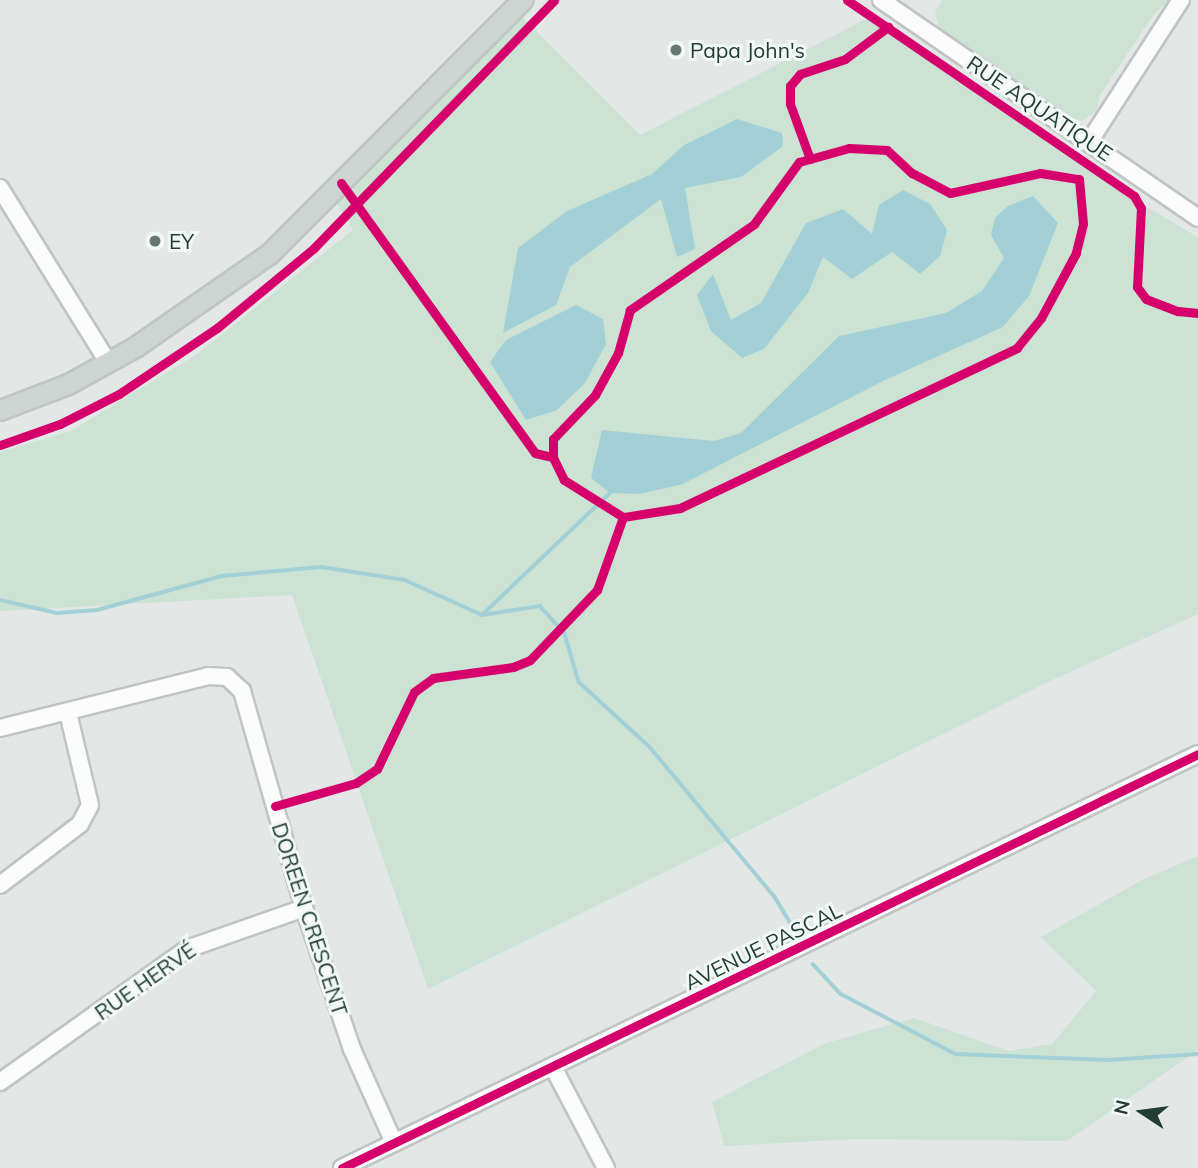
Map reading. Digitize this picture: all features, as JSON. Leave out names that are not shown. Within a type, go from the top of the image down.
[{"type":"main road","points":[[0,410],[68,384],[178,322],[269,254],[522,0]]},
{"type":"street","name":"RUE AQUATIQUE","points":[[881,0],[1198,218]]},
{"type":"street","points":[[1089,142],[1181,0]]},
{"type":"street","points":[[0,188],[108,362]]},
{"type":"street","name":"DOREEN CRESCENT","points":[[0,727],[68,713],[208,676],[227,677],[242,691],[304,908],[352,1049],[394,1143]]},
{"type":"street","points":[[0,885],[80,824],[90,805],[68,713]]},
{"type":"street","name":"AVENUE PASCAL","points":[[342,1168],[1198,754]]},
{"type":"street","name":"RUE HERVÉ","points":[[0,1082],[187,949],[304,908]]},
{"type":"street","points":[[553,1067],[606,1168]]},
{"type":"green space","points":[[942,0],[1170,0],[1154,14],[1100,95],[1096,111],[1082,121],[1069,117],[939,29],[935,12]]},
{"type":"green space","points":[[513,8],[640,135],[870,17],[1121,192],[1198,237],[1198,614],[1048,682],[428,989],[292,595],[0,611],[0,452],[71,431],[197,354],[353,230],[330,193]]},
{"type":"green space","points":[[1198,856],[1198,1050],[1067,1141],[856,1139],[724,1146],[712,1102],[826,1043],[914,1018],[1009,1051],[1052,1044],[1096,991],[1041,937],[1142,880]]},
{"type":"water","points":[[737,119],[782,133],[783,146],[741,177],[685,188],[695,249],[677,257],[661,199],[570,267],[556,305],[503,333],[518,248],[567,211],[652,174],[684,145]]},
{"type":"water","points":[[903,190],[930,204],[947,230],[940,256],[920,274],[892,252],[852,279],[823,257],[808,293],[764,349],[742,358],[711,331],[697,295],[713,274],[731,320],[761,303],[806,223],[843,209],[872,234],[879,205]]},
{"type":"water","points":[[1033,196],[1058,223],[1029,296],[1003,327],[885,380],[683,484],[639,494],[610,493],[591,478],[602,430],[714,441],[741,433],[839,336],[946,313],[982,291],[1004,258],[991,235],[995,218],[1008,206]]},
{"type":"water","points":[[576,305],[603,319],[606,344],[585,383],[557,410],[526,420],[490,362],[506,340]]},
{"type":"waterway","points":[[482,615],[610,493]]},
{"type":"waterway","points":[[0,600],[57,613],[97,610],[222,576],[321,567],[405,580],[482,615],[540,606],[565,634],[579,682],[650,747],[775,897],[796,932]]},
{"type":"waterway","points":[[813,964],[841,994],[956,1054],[1108,1060],[1198,1054]]},
{"type":"cycle path","points":[[0,445],[60,424],[119,394],[217,328],[314,248],[554,0]]},
{"type":"cycle path","points":[[847,0],[1134,196],[1141,208],[1137,287],[1146,299],[1178,311],[1198,313]]},
{"type":"cycle path","points":[[810,159],[790,104],[790,86],[800,74],[845,59],[888,27]]},
{"type":"cycle path","points":[[849,148],[887,150],[912,173],[950,193],[1040,173],[1079,179],[1083,224],[1076,253],[1041,318],[1017,348],[680,508],[623,517],[564,480],[553,457],[553,439],[595,395],[618,353],[630,310],[754,224],[799,162],[849,148]]},
{"type":"cycle path","points":[[341,183],[535,453],[553,457]]},
{"type":"cycle path","points":[[275,806],[356,783],[377,769],[414,692],[433,678],[513,667],[530,660],[597,590],[623,517]]},
{"type":"cycle path","points":[[342,1168],[1198,754]]},
{"type":"place","name":"Papa John's","points":[[676,50]]},
{"type":"place","name":"EY","points":[[155,241]]}]
